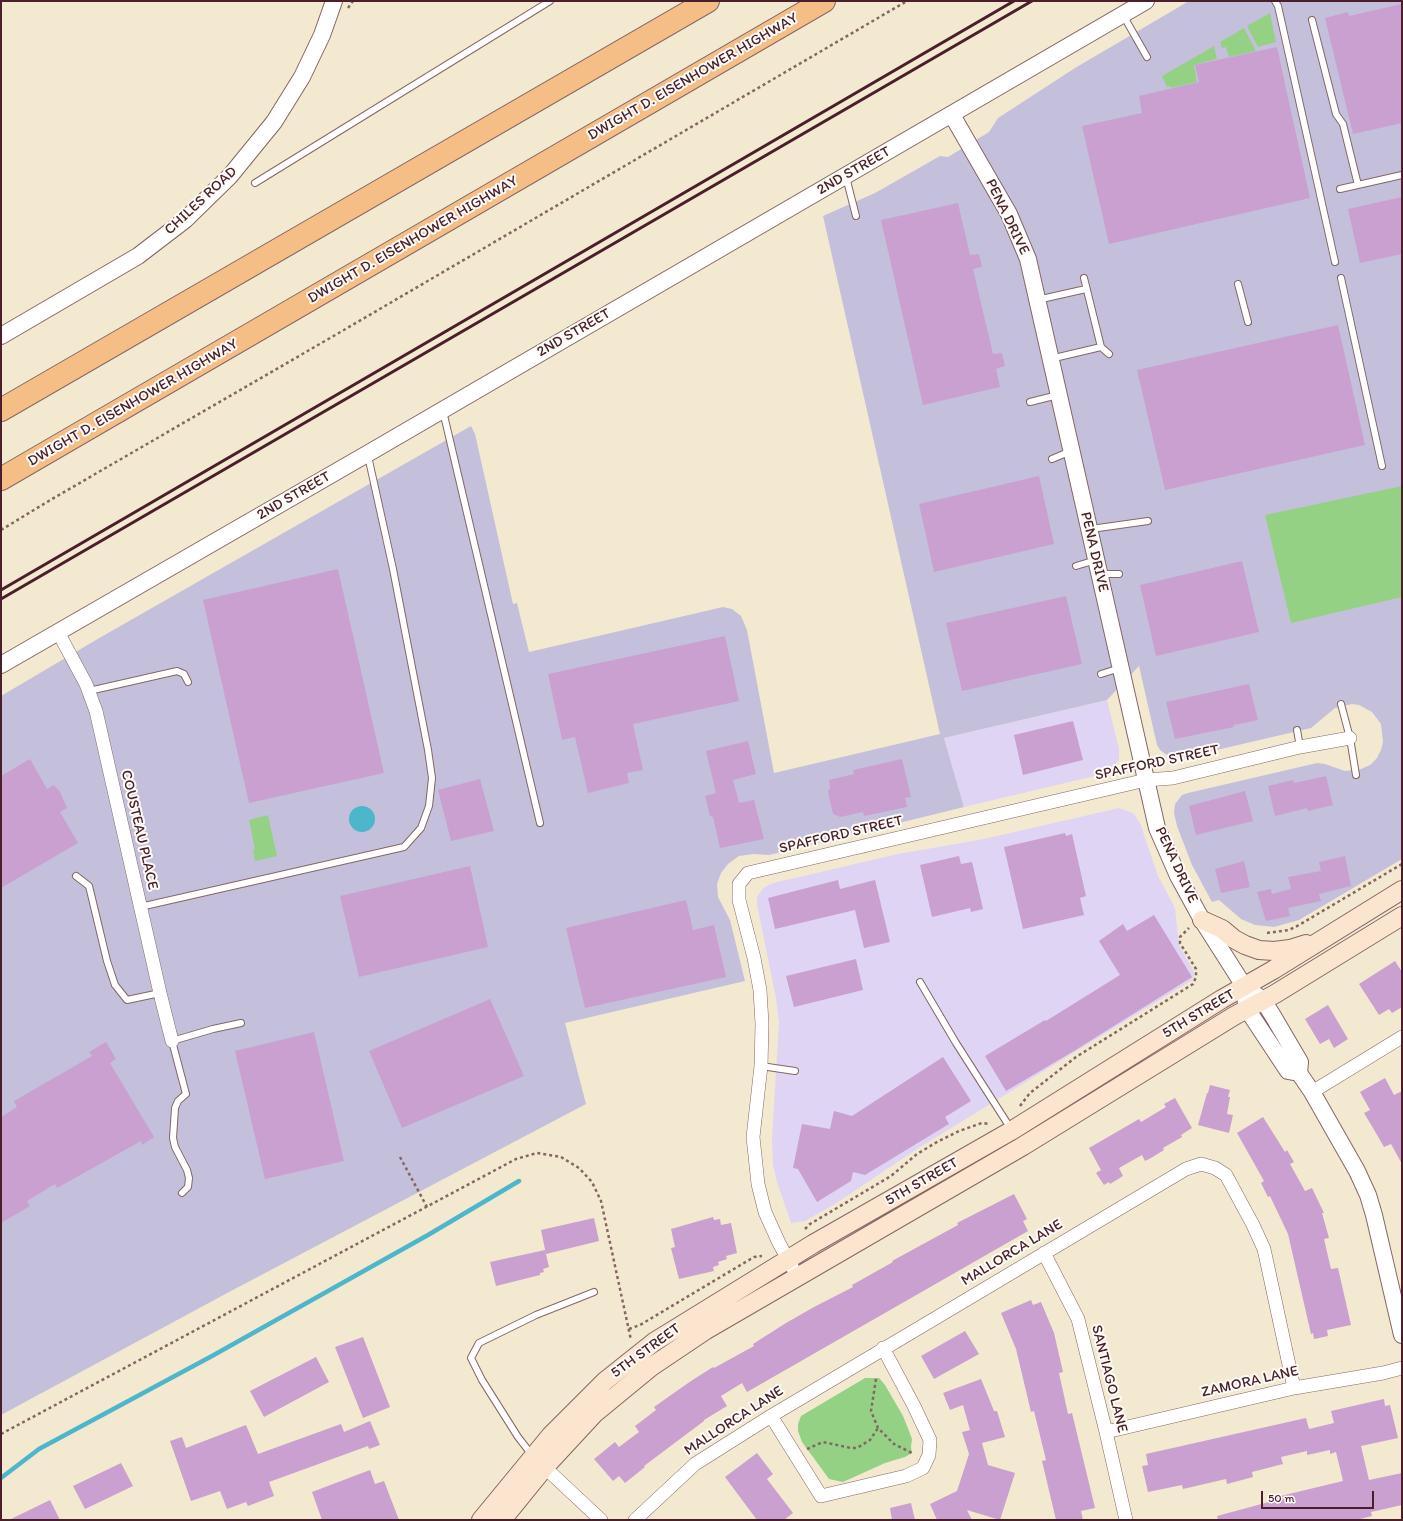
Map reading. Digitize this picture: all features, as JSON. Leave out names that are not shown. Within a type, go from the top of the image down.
[{"type":"highway","points":[[1,410],[708,1]]},
{"type":"highway","name":"DWIGHT D. EISENHOWER HIGHWAY","points":[[1,479],[824,1]]},
{"type":"main road","name":"5TH STREET","points":[[502,1520],[539,1461],[550,1435],[605,1381],[654,1342],[1008,1125],[1222,998],[1273,970],[1402,890]]},
{"type":"main road","name":"5TH STREET","points":[[481,1520],[539,1461],[595,1412],[651,1367],[706,1330],[1023,1146],[1246,1009],[1402,916]]},
{"type":"main road","points":[[1194,925],[1222,929],[1234,939],[1259,950],[1274,951],[1290,949],[1325,937]]},
{"type":"street","name":"CHILES ROAD","points":[[1,336],[138,256],[185,220],[230,176],[274,122],[302,77],[322,35],[334,1]]},
{"type":"street","name":"2ND STREET","points":[[1,665],[952,115],[1146,1]]},
{"type":"street","name":"PENA DRIVE","points":[[952,115],[1009,214],[1028,259],[1157,828],[1178,876],[1194,925],[1244,986]]},
{"type":"street","name":"COUSTEAU PLACE","points":[[58,632],[89,691],[96,711],[172,1041]]},
{"type":"street","name":"SPAFFORD STREET","points":[[797,1276],[787,1260],[765,1212],[758,1184],[753,1137],[761,1066],[762,1024],[760,990],[754,958],[738,900],[739,884],[748,873],[1146,780],[1173,778],[1300,747],[1350,738]]},
{"type":"street","points":[[1244,986],[1263,1000],[1300,1062],[1299,1074]]},
{"type":"street","points":[[1244,986],[1246,1009],[1288,1071],[1299,1074],[1312,1092],[1357,1171],[1368,1195],[1381,1242],[1402,1335]]},
{"type":"street","points":[[1312,1092],[1402,1038]]},
{"type":"street","name":"MALLORCA LANE","points":[[635,1520],[695,1464],[771,1416],[1186,1168],[1201,1164],[1215,1168],[1226,1175],[1253,1224],[1264,1249],[1294,1388]]},
{"type":"street","name":"SANTIAGO LANE","points":[[1044,1253],[1078,1319],[1126,1520]]},
{"type":"street","points":[[771,1416],[821,1496],[906,1476],[923,1468],[929,1455],[930,1440],[914,1406],[883,1348]]},
{"type":"street","name":"ZAMORA LANE","points":[[1106,1432],[1294,1388],[1383,1373],[1402,1368]]},
{"type":"street","points":[[539,1461],[601,1520]]},
{"type":"lane","points":[[255,183],[550,1]]},
{"type":"lane","points":[[1275,1],[1278,6],[1335,262]]},
{"type":"lane","points":[[1122,15],[1147,57]]},
{"type":"lane","points":[[1312,20],[1336,114],[1344,124],[1358,185]]},
{"type":"lane","points":[[1340,189],[1402,175]]},
{"type":"lane","points":[[846,176],[856,216]]},
{"type":"lane","points":[[1084,278],[1101,347],[1109,354]]},
{"type":"lane","points":[[1341,278],[1382,466]]},
{"type":"lane","points":[[1238,284],[1248,322]]},
{"type":"lane","points":[[1037,300],[1086,289]]},
{"type":"lane","points":[[1050,359],[1101,347]]},
{"type":"lane","points":[[1030,402],[1058,395]]},
{"type":"lane","points":[[442,410],[540,823]]},
{"type":"lane","points":[[1052,459],[1071,451]]},
{"type":"lane","points":[[140,906],[404,847],[421,828],[429,806],[432,778],[428,750],[393,569],[367,454]]},
{"type":"lane","points":[[1089,530],[1148,521]]},
{"type":"lane","points":[[1076,566],[1098,567],[1119,574]]},
{"type":"lane","points":[[1101,674],[1120,668]]},
{"type":"lane","points":[[89,691],[177,671],[184,674],[188,682]]},
{"type":"lane","points":[[1341,704],[1350,738],[1356,775]]},
{"type":"lane","points":[[1296,730],[1300,747]]},
{"type":"lane","points":[[76,876],[89,886],[107,961],[115,985],[127,1000],[160,993]]},
{"type":"lane","points":[[920,982],[956,1044],[1008,1125]]},
{"type":"lane","points":[[182,1193],[188,1187],[189,1178],[187,1170],[175,1147],[173,1138],[175,1108],[178,1101],[186,1094],[172,1041],[213,1029],[241,1024]]},
{"type":"lane","points":[[761,1066],[795,1071]]},
{"type":"lane","points":[[539,1461],[518,1437],[482,1380],[471,1358],[480,1343],[536,1315],[594,1292]]},
{"type":"path","points":[[350,6],[353,1]]},
{"type":"path","points":[[1,530],[907,1]]},
{"type":"path","points":[[1263,933],[1275,933],[1299,925],[1402,864]]},
{"type":"path","points":[[802,1232],[810,1224],[891,1176],[917,1154],[937,1142],[967,1128],[982,1123],[1008,1125],[1015,1112],[1030,1093],[1076,1057],[1193,984],[1196,978],[1196,969],[1180,943],[1180,937],[1194,925]]},
{"type":"path","points":[[1,1434],[516,1159],[537,1153],[561,1157],[579,1168],[592,1182],[601,1201],[632,1343]]},
{"type":"path","points":[[400,1157],[427,1207]]},
{"type":"path","points":[[629,1329],[640,1325],[754,1257],[762,1256]]},
{"type":"path","points":[[876,1379],[872,1395],[871,1411],[878,1428],[894,1444],[912,1453]]},
{"type":"path","points":[[807,1449],[823,1442],[857,1448],[870,1440],[878,1428]]},
{"type":"shaded area","points":[[1189,1],[1402,1],[1402,859],[1299,920],[1274,927],[1255,925],[1241,919],[1219,900],[1212,902],[1192,865],[1177,826],[1174,813],[1175,804],[1182,795],[1188,793],[1317,763],[1325,764],[1345,771],[1361,769],[1370,765],[1377,758],[1381,750],[1383,742],[1381,724],[1372,712],[1359,705],[1352,704],[1335,708],[1311,728],[1178,759],[1171,758],[1160,750],[1157,745],[1139,666],[1107,700],[944,738],[964,807],[769,855],[754,854],[739,856],[728,864],[721,873],[717,884],[718,897],[730,920],[745,981],[565,1023],[586,1104],[231,1291],[1,1415],[1,696],[101,637],[471,426],[475,434],[513,604],[517,603],[529,652],[723,607],[732,609],[741,616],[747,630],[774,773],[940,734],[823,216],[875,193],[940,156],[948,157],[989,132],[998,118],[1075,68]]},
{"type":"shaded area","points":[[1107,700],[1119,749],[1119,760],[1112,768],[1103,774],[964,807],[944,738]]},
{"type":"shaded area","points":[[1119,808],[1133,813],[1140,823],[1158,876],[1175,908],[1179,945],[1193,970],[1194,976],[1192,980],[917,1149],[835,1204],[805,1221],[791,1223],[777,1182],[773,1165],[772,1138],[779,1023],[776,998],[757,905],[757,897],[763,888],[773,883],[898,854],[984,839]]},
{"type":"green space","points":[[1270,13],[1276,42],[1258,47],[1247,26]]},
{"type":"green space","points":[[1244,28],[1256,51],[1229,57],[1226,47],[1222,48],[1220,42]]},
{"type":"green space","points":[[1214,46],[1217,59],[1194,65],[1197,82],[1171,88],[1171,86],[1167,87],[1162,76]]},
{"type":"green space","points":[[1402,486],[1402,597],[1291,623],[1265,515]]},
{"type":"green space","points":[[268,815],[277,856],[255,861],[253,850],[255,849],[249,820]]},
{"type":"green space","points":[[865,1378],[879,1378],[885,1385],[903,1416],[909,1431],[912,1439],[912,1453],[905,1457],[885,1463],[843,1482],[829,1479],[802,1442],[798,1431],[798,1424],[801,1416]]},
{"type":"water","points":[[362,806],[371,810],[375,819],[371,828],[362,832],[353,828],[349,819],[353,810]]},
{"type":"building","points":[[1402,4],[1402,123],[1353,134],[1325,18],[1348,12],[1349,16]]},
{"type":"building","points":[[1277,47],[1310,198],[1109,244],[1082,126],[1142,113],[1139,96],[1199,82],[1195,65]]},
{"type":"building","points":[[1402,197],[1402,254],[1360,263],[1348,209]]},
{"type":"building","points":[[958,203],[970,255],[979,254],[982,267],[973,269],[993,354],[1002,353],[1005,366],[996,369],[1000,387],[923,405],[881,220]]},
{"type":"building","points":[[1338,325],[1365,445],[1165,490],[1137,370]]},
{"type":"building","points":[[1039,476],[1054,544],[934,572],[919,504]]},
{"type":"building","points":[[1242,561],[1259,632],[1156,656],[1140,585]]},
{"type":"building","points":[[338,569],[384,773],[249,803],[203,600]]},
{"type":"building","points":[[1066,596],[1082,664],[962,691],[946,623]]},
{"type":"building","points":[[725,636],[739,701],[633,724],[643,770],[627,773],[629,783],[588,793],[575,737],[562,740],[548,674]]},
{"type":"building","points":[[1249,684],[1258,720],[1234,725],[1234,727],[1175,739],[1166,702]]},
{"type":"building","points":[[1073,721],[1083,760],[1023,775],[1014,735]]},
{"type":"building","points":[[748,741],[756,774],[733,780],[739,803],[754,800],[764,839],[720,848],[713,817],[710,816],[705,796],[716,793],[706,751]]},
{"type":"building","points":[[30,759],[47,789],[54,785],[60,792],[67,808],[60,812],[78,843],[1,888],[1,776]]},
{"type":"building","points":[[902,759],[911,797],[905,798],[907,807],[864,816],[863,812],[840,817],[833,814],[828,791],[830,788],[829,780],[854,774],[853,770]]},
{"type":"building","points":[[1326,776],[1333,805],[1308,811],[1307,808],[1275,816],[1268,786],[1293,780],[1294,783]]},
{"type":"building","points":[[480,779],[494,831],[451,841],[438,790]]},
{"type":"building","points":[[1245,791],[1253,821],[1196,835],[1189,806]]},
{"type":"building","points":[[1065,833],[1066,836],[1072,834],[1086,896],[1080,898],[1084,915],[1023,929],[1004,847]]},
{"type":"building","points":[[959,856],[961,864],[972,862],[983,909],[971,912],[970,908],[932,917],[920,865]]},
{"type":"building","points":[[1345,856],[1351,886],[1319,894],[1321,901],[1288,908],[1290,916],[1266,921],[1257,892],[1271,889],[1272,894],[1291,889],[1288,877],[1321,871],[1319,862]]},
{"type":"building","points":[[1244,861],[1250,887],[1221,893],[1215,869]]},
{"type":"building","points":[[470,866],[488,947],[359,977],[340,896]]},
{"type":"building","points":[[838,880],[840,889],[875,880],[890,942],[864,948],[855,910],[775,929],[768,898]]},
{"type":"building","points":[[686,900],[693,930],[714,925],[726,977],[585,1008],[566,928]]},
{"type":"building","points":[[1154,915],[1192,977],[1074,1051],[1006,1091],[985,1056],[1045,1020],[1046,1021],[1120,975],[1099,941],[1123,924],[1127,931]]},
{"type":"building","points":[[856,959],[863,990],[794,1007],[786,976]]},
{"type":"building","points":[[1395,961],[1402,972],[1402,1007],[1392,1013],[1389,1009],[1379,1015],[1359,984]]},
{"type":"building","points":[[490,999],[524,1076],[402,1128],[369,1051]]},
{"type":"building","points":[[1328,1005],[1348,1039],[1334,1048],[1329,1039],[1320,1044],[1305,1019]]},
{"type":"building","points":[[314,1032],[344,1161],[265,1179],[235,1051]]},
{"type":"building","points":[[106,1042],[116,1059],[110,1063],[154,1137],[142,1145],[141,1141],[57,1188],[55,1184],[27,1201],[30,1206],[1,1223],[1,1117],[17,1107],[14,1101],[92,1056],[89,1052]]},
{"type":"building","points":[[943,1057],[971,1101],[945,1117],[949,1124],[865,1175],[853,1172],[851,1181],[817,1202],[798,1169],[793,1168],[802,1124],[830,1129],[834,1111],[852,1116]]},
{"type":"building","points":[[1385,1078],[1394,1095],[1402,1091],[1402,1164],[1391,1144],[1384,1147],[1364,1113],[1370,1110],[1360,1092]]},
{"type":"building","points":[[1210,1085],[1230,1090],[1227,1114],[1233,1115],[1229,1133],[1198,1125]]},
{"type":"building","points":[[1175,1098],[1192,1128],[1181,1135],[1182,1137],[1163,1148],[1164,1150],[1151,1158],[1145,1161],[1142,1155],[1119,1168],[1123,1176],[1110,1184],[1109,1182],[1104,1185],[1096,1173],[1101,1170],[1089,1148],[1139,1119],[1141,1122],[1166,1107],[1164,1104]]},
{"type":"building","points":[[1263,1117],[1285,1152],[1287,1150],[1294,1162],[1290,1164],[1305,1191],[1312,1188],[1324,1213],[1322,1213],[1329,1238],[1324,1239],[1331,1269],[1338,1268],[1351,1325],[1327,1330],[1328,1336],[1314,1339],[1313,1333],[1311,1334],[1288,1234],[1270,1196],[1268,1197],[1261,1183],[1264,1181],[1237,1133]]},
{"type":"building","points":[[1014,1194],[1027,1219],[1023,1221],[1028,1231],[747,1392],[742,1383],[721,1396],[727,1406],[704,1420],[644,1466],[645,1467],[625,1483],[619,1476],[613,1481],[594,1459],[615,1442],[619,1447],[639,1432],[635,1426],[656,1410],[654,1407],[713,1367],[714,1368],[754,1346],[753,1344],[786,1323],[853,1287],[852,1285],[893,1262],[892,1261],[958,1225],[957,1223]]},
{"type":"building","points":[[713,1217],[714,1220],[720,1219],[721,1225],[731,1223],[737,1253],[726,1256],[727,1259],[718,1262],[719,1265],[713,1267],[714,1271],[679,1279],[671,1248],[675,1247],[671,1229]]},
{"type":"building","points":[[594,1218],[599,1241],[546,1254],[541,1230]]},
{"type":"building","points":[[545,1250],[549,1267],[543,1269],[544,1272],[540,1273],[540,1275],[496,1286],[490,1262]]},
{"type":"building","points":[[1031,1300],[1033,1305],[1041,1302],[1054,1333],[1063,1372],[1059,1373],[1068,1414],[1072,1413],[1095,1508],[1081,1511],[1083,1520],[1056,1520],[1042,1461],[1046,1460],[1034,1411],[1031,1412],[1016,1349],[1001,1313]]},
{"type":"building","points":[[965,1331],[979,1354],[934,1379],[921,1356]]},
{"type":"building","points":[[363,1337],[390,1407],[363,1418],[335,1347]]},
{"type":"building","points":[[316,1357],[329,1382],[264,1417],[250,1391]]},
{"type":"building","points":[[981,1379],[994,1411],[997,1411],[1005,1437],[982,1443],[988,1465],[1015,1473],[1000,1520],[967,1510],[972,1520],[937,1520],[930,1504],[957,1491],[969,1454],[962,1432],[970,1430],[963,1405],[950,1410],[943,1393]]},
{"type":"building","points":[[1384,1399],[1385,1406],[1390,1405],[1398,1438],[1361,1446],[1369,1480],[1402,1473],[1402,1505],[1371,1512],[1372,1516],[1356,1520],[1218,1520],[1217,1516],[1269,1502],[1268,1499],[1343,1481],[1336,1452],[1330,1454],[1330,1450],[1307,1455],[1307,1451],[1281,1457],[1283,1464],[1252,1472],[1253,1477],[1227,1484],[1226,1479],[1183,1489],[1182,1485],[1148,1492],[1142,1466],[1148,1465],[1146,1454],[1306,1418],[1309,1429],[1334,1423],[1331,1411]]},
{"type":"building","points":[[370,1421],[380,1445],[369,1449],[368,1446],[269,1482],[274,1496],[248,1506],[246,1502],[227,1509],[220,1491],[191,1501],[170,1441],[182,1437],[186,1448],[246,1425],[258,1454],[341,1424],[344,1432]]},
{"type":"building","points":[[757,1453],[773,1474],[767,1479],[793,1513],[784,1520],[757,1520],[725,1477]]},
{"type":"building","points":[[121,1463],[133,1486],[85,1509],[73,1486]]},
{"type":"building","points":[[370,1470],[375,1484],[384,1481],[399,1520],[322,1520],[312,1492]]},
{"type":"building","points":[[50,1500],[60,1520],[9,1520]]},
{"type":"building","points":[[911,1503],[915,1520],[892,1520],[890,1508]]},
{"type":"waterway","points":[[1,1478],[39,1449],[212,1356],[428,1235],[519,1181]]},
{"type":"railway","points":[[1,590],[1014,1]]},
{"type":"railway","points":[[1,599],[1032,1]]}]
